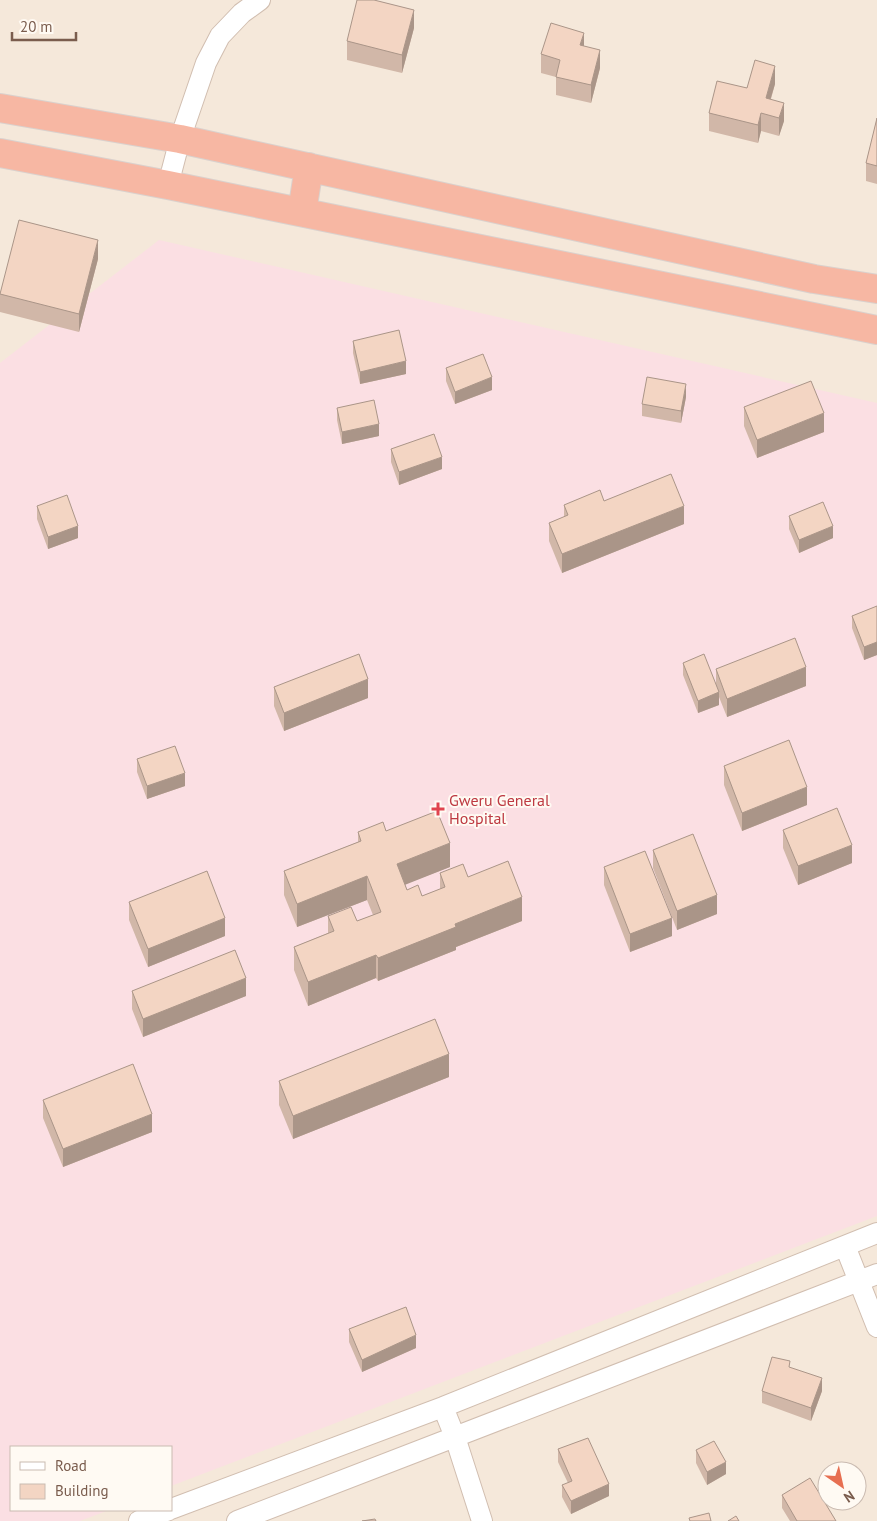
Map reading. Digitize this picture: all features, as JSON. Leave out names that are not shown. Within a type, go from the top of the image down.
[{"type":"highway","points":[[0,108],[180,139],[770,270],[877,289]]},
{"type":"highway","points":[[0,154],[168,185],[877,330]]},
{"type":"highway","points":[[302,212],[309,167]]},
{"type":"highway","points":[[515,256],[521,214]]},
{"type":"highway","points":[[765,307],[770,270]]},
{"type":"street","points":[[168,185],[180,139],[206,63],[220,36],[242,13],[260,0]]},
{"type":"street","points":[[172,1508],[443,1407],[877,1234]]},
{"type":"street","points":[[845,1246],[868,1277],[877,1327]]},
{"type":"street","points":[[237,1521],[868,1277]]},
{"type":"street","points":[[443,1407],[455,1437],[482,1521]]},
{"type":"street","points":[[139,1521],[165,1511]]},
{"type":"shaded area","name":"Gweru General Hospital","points":[[0,0],[877,0],[877,1521],[0,1521]]},
{"type":"shaded area","name":"Gweru General Hospital","points":[[159,240],[877,403],[877,1216],[172,1486],[172,1446],[10,1446],[10,1511],[106,1511],[80,1521],[0,1521],[0,363]]},
{"type":"building","points":[[357,0],[374,0],[414,10],[402,55],[347,41]]},
{"type":"building","points":[[551,23],[584,33],[580,45],[600,50],[591,85],[556,77],[560,60],[541,54]]},
{"type":"building","points":[[755,60],[775,66],[766,98],[784,103],[779,118],[761,113],[758,125],[709,113],[717,81],[747,88]]},
{"type":"building","points":[[877,118],[877,166],[866,163]]},
{"type":"building","points":[[19,220],[98,240],[79,314],[0,294]]},
{"type":"building","points":[[399,330],[406,361],[360,372],[353,341]]},
{"type":"building","points":[[483,354],[492,377],[455,392],[446,368]]},
{"type":"building","points":[[647,377],[686,384],[681,411],[642,404]]},
{"type":"building","points":[[811,381],[824,413],[757,440],[744,407]]},
{"type":"building","points":[[374,400],[379,424],[342,432],[337,408]]},
{"type":"building","points":[[434,434],[442,457],[399,472],[391,449]]},
{"type":"building","points":[[671,474],[684,506],[562,554],[549,523],[568,515],[564,505],[600,490],[604,501]]},
{"type":"building","points":[[67,495],[78,526],[48,537],[37,506]]},
{"type":"building","points":[[823,502],[833,526],[799,540],[789,516]]},
{"type":"building","points":[[877,606],[877,642],[864,647],[852,616]]},
{"type":"building","points":[[795,638],[806,667],[727,699],[716,669]]},
{"type":"building","points":[[359,654],[368,679],[284,713],[274,687]]},
{"type":"building","points":[[704,654],[719,692],[698,701],[683,663]]},
{"type":"building","points":[[789,740],[807,787],[742,813],[724,766]]},
{"type":"building","points":[[175,746],[185,773],[147,786],[137,759]]},
{"type":"building","points":[[837,808],[852,845],[798,866],[783,830]]},
{"type":"building","points":[[437,811],[450,843],[397,864],[407,890],[418,885],[422,896],[445,887],[440,873],[463,864],[468,877],[508,861],[522,897],[455,924],[456,927],[378,958],[376,955],[308,982],[294,947],[334,931],[328,916],[351,907],[357,921],[381,912],[367,876],[297,904],[284,871],[361,841],[358,832],[383,822],[386,831]]},
{"type":"building","points":[[693,834],[717,895],[677,911],[653,850]]},
{"type":"building","points":[[645,851],[672,918],[630,934],[604,867]]},
{"type":"building","points":[[207,871],[225,918],[148,949],[129,902]]},
{"type":"building","points":[[235,950],[246,978],[143,1019],[132,991]]},
{"type":"building","points":[[435,1019],[449,1054],[293,1116],[279,1081]]},
{"type":"building","points":[[133,1064],[152,1114],[63,1149],[43,1100]]},
{"type":"building","points":[[406,1307],[416,1335],[362,1360],[349,1329]]},
{"type":"building","points":[[772,1357],[790,1361],[789,1367],[822,1378],[811,1408],[762,1391]]},
{"type":"building","points":[[588,1438],[609,1484],[571,1501],[562,1485],[572,1481],[558,1449]]},
{"type":"building","points":[[714,1441],[726,1462],[707,1472],[696,1450]]},
{"type":"building","points":[[810,1478],[817,1490],[817,1511],[830,1511],[836,1521],[797,1521],[782,1495]]},
{"type":"building","points":[[709,1513],[711,1521],[690,1521],[689,1518]]},
{"type":"building","points":[[736,1516],[739,1521],[728,1521]]},
{"type":"place","name":"Gweru General Hospital","points":[[438,809]]}]
